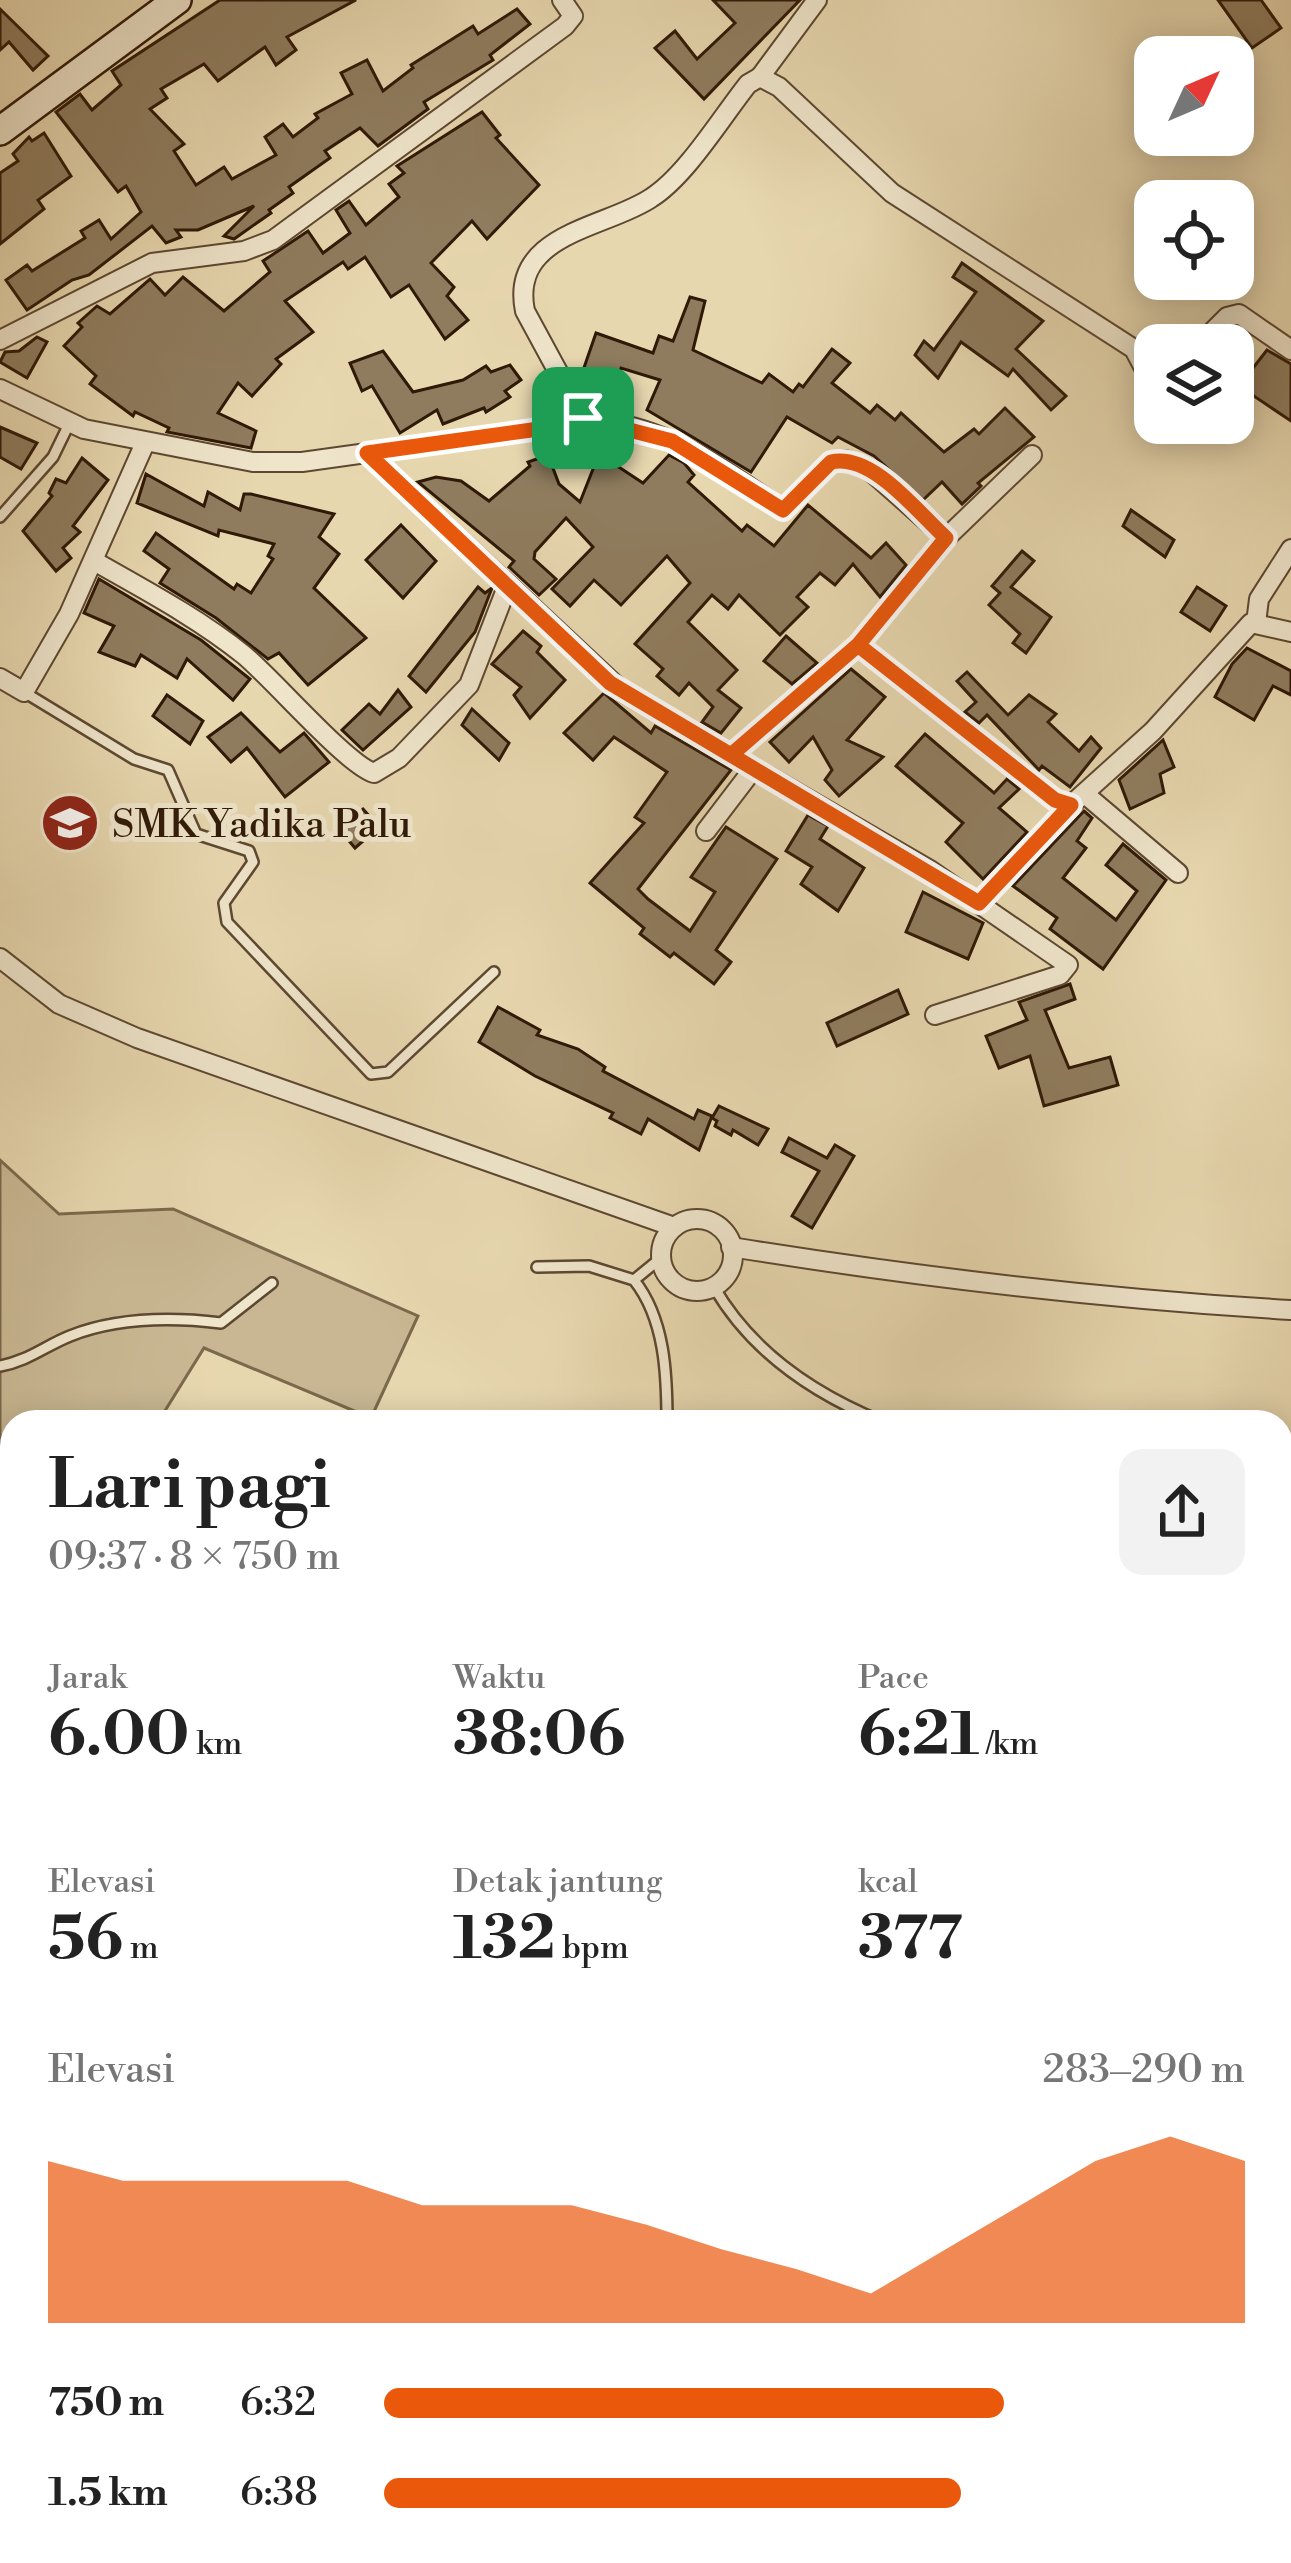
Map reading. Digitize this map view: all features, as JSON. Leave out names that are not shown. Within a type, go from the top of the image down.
[{"type":"street","points":[[0,130],[177,0]]},
{"type":"street","points":[[0,340],[152,263],[262,245],[358,181],[565,26],[573,16],[562,0]]},
{"type":"street","points":[[583,418],[526,311],[521,292],[526,277],[563,237],[654,197],[748,84],[760,77],[817,0]]},
{"type":"street","points":[[760,77],[779,87],[892,193],[1134,350]]},
{"type":"street","points":[[1219,324],[1227,316],[1239,314],[1253,324]]},
{"type":"street","points":[[1254,324],[1291,350]]},
{"type":"street","points":[[0,389],[70,422],[145,443],[225,460],[276,464],[553,427],[583,418],[672,441],[783,510],[821,469],[845,460],[873,472],[946,538]]},
{"type":"street","points":[[0,678],[24,692],[94,561],[145,443]]},
{"type":"street","points":[[367,453],[622,692],[979,903],[1068,967],[1060,975],[935,1015]]},
{"type":"street","points":[[731,755],[858,645],[946,538],[1032,455]]},
{"type":"street","points":[[979,903],[1153,731],[1238,636],[1256,623],[1259,599],[1291,549]]},
{"type":"street","points":[[94,561],[227,642],[316,722],[353,763],[374,773],[399,758],[469,685],[507,587]]},
{"type":"street","points":[[1256,623],[1291,632]]},
{"type":"street","points":[[858,645],[1055,800],[1079,800],[1178,872]]},
{"type":"street","points":[[706,831],[754,768]]},
{"type":"street","points":[[0,958],[59,1004],[137,1038],[674,1227]]},
{"type":"street","points":[[705,1220],[722,1230],[731,1247],[728,1273],[714,1287],[682,1288],[667,1275],[661,1258],[663,1243],[674,1227],[705,1220]]},
{"type":"street","points":[[731,1247],[997,1286],[1164,1304],[1291,1310]]},
{"type":"lane","points":[[0,517],[53,458],[70,422]]},
{"type":"lane","points":[[24,692],[134,759],[168,770],[196,834],[249,851],[253,862],[224,904],[227,922],[371,1074],[388,1072],[494,972]]},
{"type":"lane","points":[[634,1280],[661,1258]]},
{"type":"lane","points":[[537,1268],[589,1266],[634,1280],[645,1294],[659,1332],[666,1410]]},
{"type":"lane","points":[[0,1366],[31,1359],[69,1336],[115,1325],[155,1318],[221,1323],[272,1283]]},
{"type":"lane","points":[[714,1287],[728,1311],[776,1362],[854,1410]]},
{"type":"shaded area","points":[[0,1160],[59,1214],[173,1209],[418,1316],[375,1410],[352,1410],[204,1348],[165,1410],[0,1410]]},
{"type":"building","points":[[220,0],[356,0],[287,37],[296,50],[276,65],[265,47],[218,81],[204,64],[161,89],[167,98],[150,109],[184,144],[174,151],[196,185],[224,167],[232,179],[276,155],[265,137],[283,124],[293,137],[318,118],[315,114],[352,94],[341,73],[367,60],[383,91],[411,65],[473,26],[478,34],[517,9],[530,24],[490,55],[493,60],[424,102],[428,109],[378,146],[360,128],[325,151],[330,158],[289,187],[293,193],[234,239],[224,236],[254,206],[198,230],[176,230],[181,237],[166,243],[152,226],[89,275],[72,280],[27,310],[6,280],[27,265],[32,271],[85,238],[81,231],[99,220],[111,239],[141,212],[126,186],[118,192],[56,112],[80,94],[92,110],[121,85],[112,71]]},
{"type":"building","points":[[713,0],[800,0],[704,99],[655,48],[675,31],[697,59],[735,23]]},
{"type":"building","points":[[1218,0],[1261,0],[1281,28],[1254,47],[1254,36],[1244,36]]},
{"type":"building","points":[[0,9],[48,56],[33,70],[9,42],[0,50]]},
{"type":"building","points":[[482,112],[500,135],[496,138],[539,185],[487,239],[472,221],[431,263],[454,287],[447,296],[468,320],[445,339],[409,285],[391,297],[365,257],[348,269],[343,262],[285,301],[313,332],[276,359],[281,364],[252,396],[238,383],[218,413],[256,431],[251,448],[167,432],[169,428],[135,412],[133,416],[90,384],[96,376],[64,346],[82,327],[78,323],[97,306],[110,314],[150,279],[165,295],[183,277],[224,311],[270,272],[263,261],[308,231],[323,253],[350,233],[336,210],[349,201],[366,225],[399,197],[389,184],[404,173],[397,166]]},
{"type":"building","points":[[44,133],[71,176],[38,200],[44,209],[0,244],[0,173],[18,161],[13,154],[29,137],[32,141]]},
{"type":"building","points":[[962,263],[1043,321],[1016,349],[1066,396],[1051,410],[1013,369],[1008,376],[961,342],[938,378],[915,355],[924,341],[934,350],[976,292],[953,277]]},
{"type":"building","points":[[690,297],[705,301],[693,350],[762,383],[769,374],[793,392],[799,384],[803,387],[832,349],[850,363],[832,383],[870,413],[877,405],[895,420],[901,413],[944,452],[974,429],[979,434],[1005,408],[1034,437],[978,483],[981,486],[962,504],[942,482],[923,500],[874,456],[838,437],[832,443],[787,417],[751,472],[647,410],[660,380],[621,368],[609,403],[586,395],[579,382],[596,333],[653,353],[659,336],[673,341]]},
{"type":"building","points":[[37,337],[47,342],[27,378],[0,362],[5,352],[19,351]]},
{"type":"building","points":[[1267,350],[1291,364],[1291,421],[1254,396],[1254,367]]},
{"type":"building","points":[[383,351],[413,392],[463,380],[486,366],[491,372],[510,365],[521,380],[505,391],[510,397],[486,412],[484,408],[443,424],[437,410],[400,433],[372,386],[362,391],[350,363]]},
{"type":"building","points":[[0,427],[37,443],[21,469],[0,457]]},
{"type":"building","points":[[599,454],[643,483],[669,455],[684,463],[694,475],[688,482],[742,531],[747,525],[774,546],[808,505],[871,558],[886,543],[906,565],[880,597],[853,564],[835,585],[820,573],[797,597],[808,607],[780,635],[739,595],[728,609],[712,595],[688,622],[737,670],[718,690],[741,708],[721,733],[702,722],[713,707],[689,683],[679,695],[657,676],[663,669],[635,644],[690,583],[667,556],[621,605],[594,580],[570,606],[552,589],[593,547],[566,518],[535,552],[534,559],[556,579],[539,595],[509,567],[514,561],[418,482],[436,477],[461,481],[489,501],[530,466],[528,462],[548,455],[559,484],[580,502]]},
{"type":"building","points":[[82,458],[108,480],[73,526],[80,532],[63,548],[71,558],[56,571],[23,531],[52,496],[49,493],[56,479],[66,483]]},
{"type":"building","points":[[146,474],[204,506],[208,492],[240,510],[244,494],[251,494],[334,514],[319,537],[339,554],[314,588],[366,638],[308,685],[279,653],[268,659],[216,618],[160,583],[169,569],[144,551],[156,533],[234,589],[237,584],[251,593],[273,559],[268,556],[274,544],[219,530],[218,536],[137,503]]},
{"type":"building","points":[[1131,510],[1174,540],[1165,557],[1123,526]]},
{"type":"building","points":[[401,525],[436,561],[403,598],[366,560]]},
{"type":"building","points":[[1022,551],[1034,561],[1011,587],[1051,617],[1026,653],[1013,643],[1020,634],[989,605],[1000,593],[992,586]]},
{"type":"building","points":[[99,579],[201,640],[250,679],[233,700],[187,659],[177,678],[141,655],[135,666],[99,652],[114,626],[84,613]]},
{"type":"building","points":[[478,587],[485,593],[492,588],[475,632],[426,692],[409,676]]},
{"type":"building","points":[[1197,587],[1226,606],[1210,631],[1181,612]]},
{"type":"building","points":[[523,631],[541,646],[537,652],[565,680],[530,718],[514,695],[521,687],[492,664]]},
{"type":"building","points":[[786,636],[817,663],[792,684],[764,661]]},
{"type":"building","points":[[1247,648],[1291,671],[1291,695],[1273,686],[1254,720],[1215,697],[1232,664]]},
{"type":"building","points":[[851,669],[885,697],[847,740],[883,757],[839,796],[825,780],[832,770],[813,737],[789,762],[770,742]]},
{"type":"building","points":[[967,672],[1008,715],[1029,695],[1056,714],[1048,722],[1079,751],[1091,737],[1101,748],[1070,787],[1042,766],[1039,770],[987,715],[979,723],[965,712],[976,702],[957,681]]},
{"type":"building","points":[[398,690],[411,707],[363,750],[342,730],[369,704],[380,714]]},
{"type":"building","points":[[604,693],[651,733],[655,726],[731,770],[638,889],[648,899],[690,931],[715,892],[691,877],[726,827],[777,859],[716,950],[731,962],[714,984],[640,934],[644,928],[590,883],[644,823],[635,817],[667,772],[614,737],[593,760],[564,733]]},
{"type":"building","points":[[167,695],[203,721],[190,744],[153,716]]},
{"type":"building","points":[[472,709],[509,743],[499,760],[462,725]]},
{"type":"building","points":[[241,713],[280,752],[304,733],[329,762],[285,797],[247,748],[231,762],[208,737]]},
{"type":"building","points":[[925,734],[994,793],[1007,779],[1019,789],[999,808],[1027,832],[983,879],[946,842],[963,823],[896,766]]},
{"type":"building","points":[[1163,740],[1174,767],[1160,774],[1164,793],[1130,809],[1119,780]]},
{"type":"building","points":[[363,809],[379,827],[355,848],[339,829]]},
{"type":"building","points":[[1084,811],[1092,818],[1077,841],[1086,848],[1063,878],[1116,920],[1137,891],[1106,865],[1123,844],[1166,880],[1103,969],[1050,929],[1057,918],[1013,886]]},
{"type":"building","points":[[808,815],[828,826],[820,839],[864,868],[838,911],[801,884],[812,867],[786,851]]},
{"type":"building","points":[[923,892],[983,923],[968,959],[906,932]]},
{"type":"building","points":[[1070,984],[1075,999],[1045,1010],[1069,1068],[1110,1057],[1118,1085],[1044,1106],[1030,1056],[999,1068],[986,1036],[1027,1020],[1019,1002]]},
{"type":"building","points":[[898,990],[908,1014],[837,1046],[827,1023]]},
{"type":"building","points":[[498,1007],[540,1030],[537,1035],[578,1049],[605,1067],[603,1071],[694,1119],[698,1110],[712,1116],[699,1150],[648,1119],[641,1134],[610,1118],[613,1113],[535,1076],[479,1042]]},
{"type":"building","points":[[719,1106],[768,1129],[758,1145],[733,1130],[731,1135],[715,1126],[717,1121],[712,1118]]},
{"type":"building","points":[[789,1138],[827,1158],[835,1145],[854,1156],[812,1228],[792,1216],[819,1171],[782,1152]]},
{"type":"place","name":"SMK Yadika Palu","points":[[70,823]]},
{"type":"route","points":[[583,418],[553,427],[367,453],[610,683],[731,755],[858,645],[1055,800],[1071,805],[979,903],[731,755],[858,645],[946,538],[873,472],[856,463],[831,462],[783,510],[672,441],[583,418]]}]
